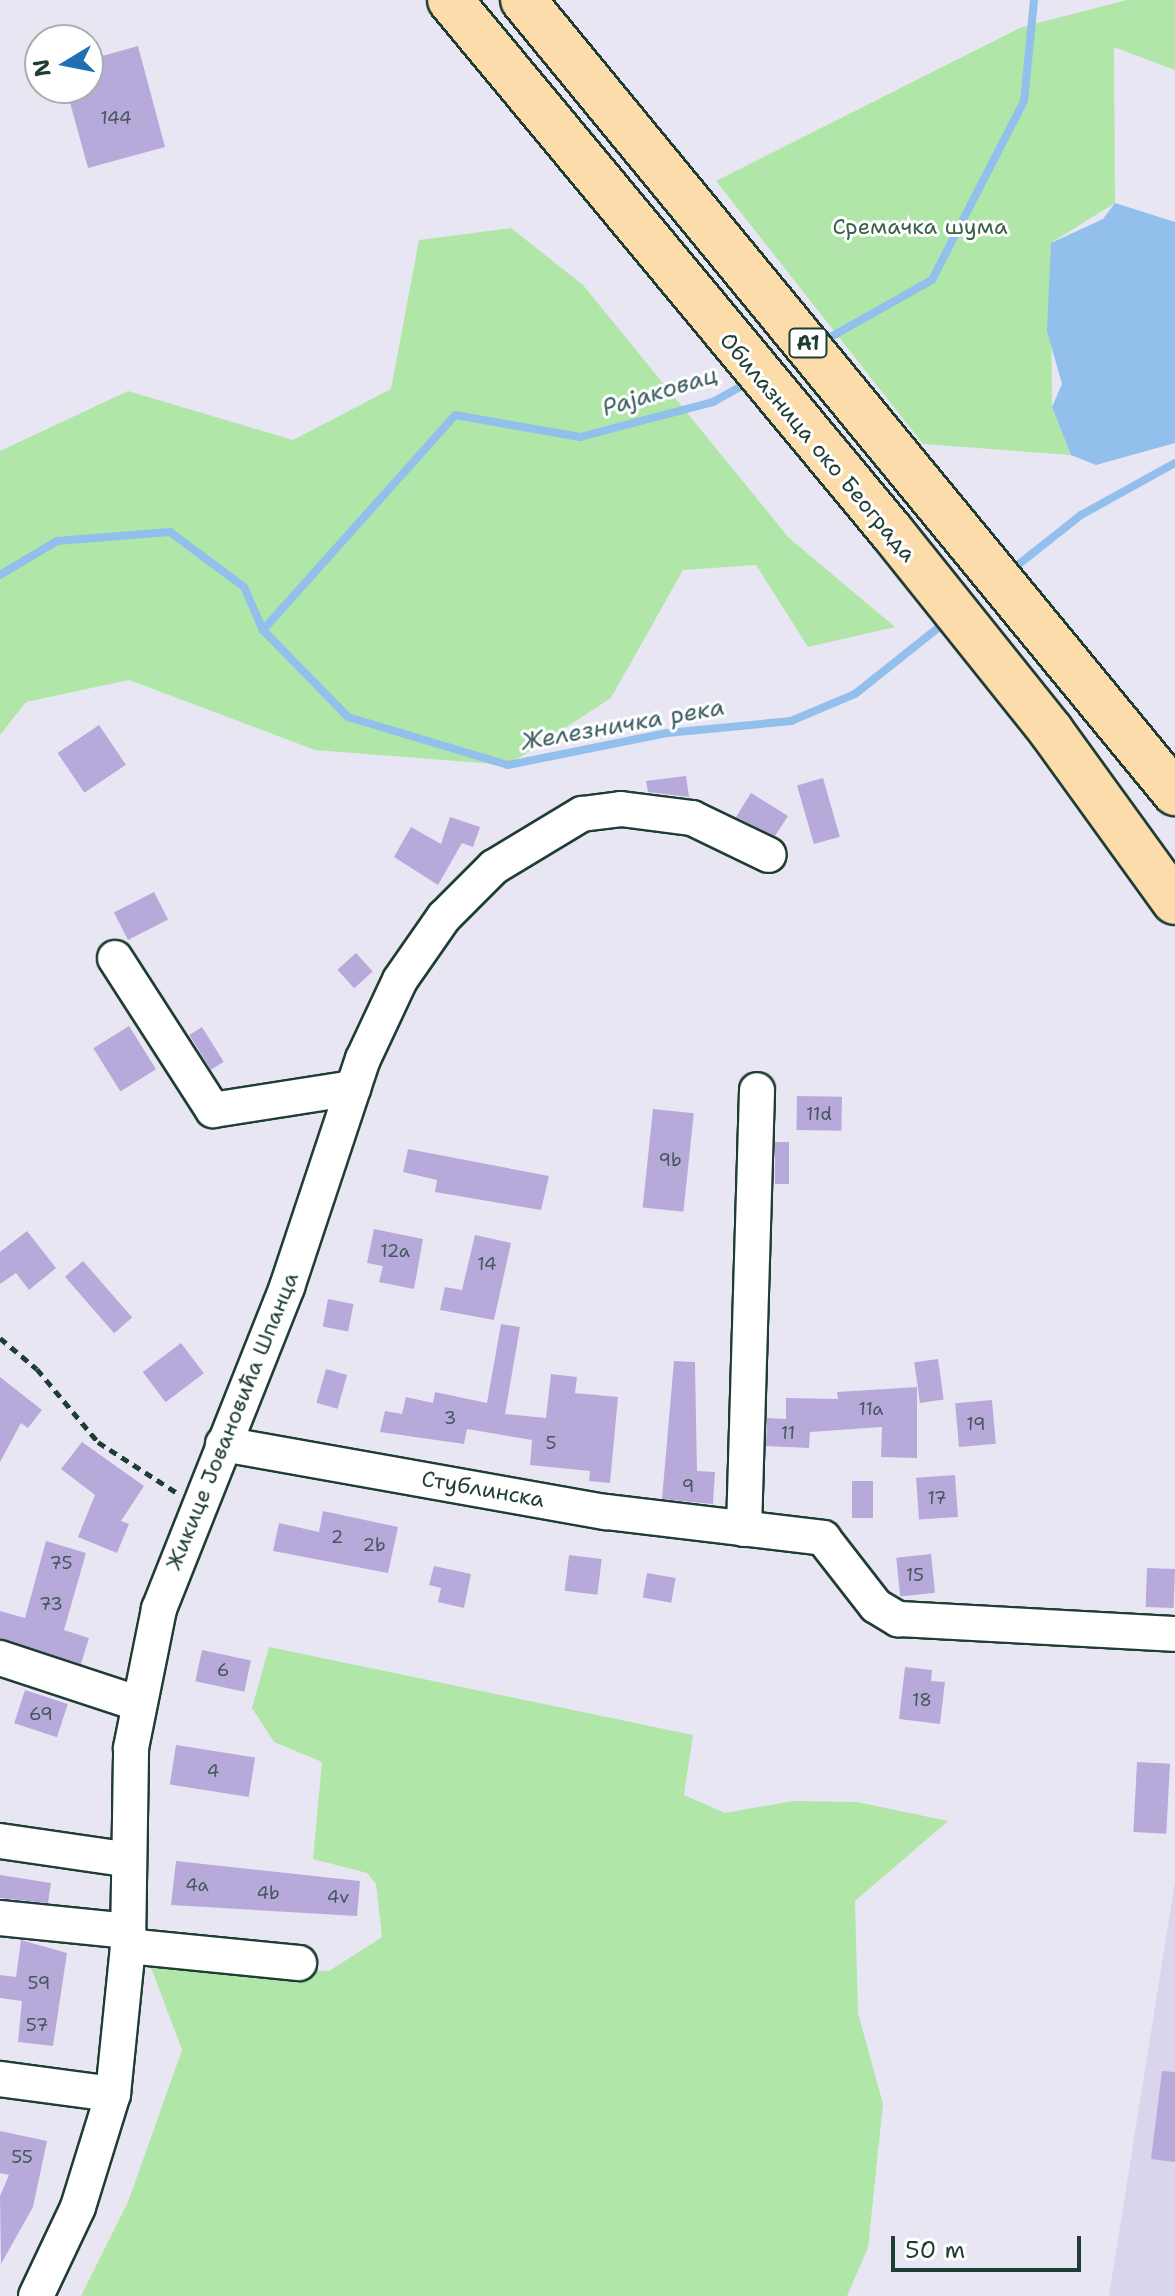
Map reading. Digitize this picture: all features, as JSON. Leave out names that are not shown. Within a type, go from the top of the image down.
[{"type":"highway","name":"Обилазница око Београда","points":[[450,0],[1051,731],[1175,902]]},
{"type":"highway","name":"A1","points":[[523,0],[1175,793]]},
{"type":"street","name":"Жикице Јовановића Шпанца","points":[[36,2296],[78,2207],[113,2094],[128,1938],[124,1859],[137,1703],[195,1504],[287,1287],[353,1088],[400,980],[444,917],[494,867],[552,829],[582,814],[621,809],[702,820],[769,855]]},
{"type":"street","points":[[115,958],[213,1110],[353,1088]]},
{"type":"street","points":[[744,1529],[757,1090]]},
{"type":"street","name":"Стублинска","points":[[223,1444],[606,1512],[829,1540],[876,1606],[898,1619],[1175,1634]]},
{"type":"street","points":[[0,1658],[137,1703]]},
{"type":"street","points":[[0,1841],[124,1859]]},
{"type":"street","points":[[0,1918],[299,1963]]},
{"type":"street","points":[[0,2079],[113,2094]]},
{"type":"path","points":[[0,1338],[37,1369],[98,1442],[195,1504]]},
{"type":"shaded area","points":[[1175,1881],[1175,2296],[1109,2296]]},
{"type":"green space","name":"Сремачка шума","points":[[1127,0],[1175,0],[1175,70],[1114,47],[1115,203],[1051,243],[1052,407],[1071,455],[923,444],[716,181],[1022,27]]},
{"type":"green space","points":[[511,228],[583,285],[789,538],[895,627],[808,647],[756,565],[683,570],[611,698],[508,765],[315,750],[129,680],[26,702],[0,735],[0,451],[128,391],[293,440],[391,389],[419,240]]},
{"type":"green space","points":[[269,1647],[693,1735],[684,1795],[725,1813],[793,1801],[857,1802],[948,1821],[855,1901],[858,2013],[883,2104],[868,2248],[847,2296],[81,2296],[128,2202],[182,2050],[150,1965],[329,1971],[382,1937],[376,1884],[367,1873],[313,1859],[322,1762],[274,1742],[252,1708]]},
{"type":"water","points":[[1115,203],[1175,222],[1175,443],[1096,465],[1071,455],[1052,407],[1062,384],[1047,331],[1051,243],[1103,219]]},
{"type":"building","points":[[138,46],[165,147],[88,168],[70,104],[104,104],[104,56]]},
{"type":"building","points":[[99,725],[126,765],[84,793],[58,753]]},
{"type":"building","points":[[686,776],[689,797],[648,792],[646,781]]},
{"type":"building","points":[[823,778],[840,837],[814,844],[797,785]]},
{"type":"building","points":[[751,793],[788,816],[775,836],[736,817]]},
{"type":"building","points":[[450,817],[480,827],[473,847],[462,843],[438,885],[394,857],[411,827],[441,844]]},
{"type":"building","points":[[154,892],[168,920],[128,940],[114,912]]},
{"type":"building","points":[[356,953],[373,972],[354,988],[337,970]]},
{"type":"building","points":[[129,1026],[156,1069],[120,1092],[93,1048]]},
{"type":"building","points":[[202,1027],[224,1062],[211,1070],[189,1035]]},
{"type":"building","points":[[797,1096],[842,1097],[841,1131],[796,1130]]},
{"type":"building","points":[[653,1109],[694,1113],[683,1212],[643,1207]]},
{"type":"building","points":[[775,1142],[789,1142],[789,1184],[775,1184]]},
{"type":"building","points":[[408,1149],[549,1176],[541,1210],[435,1192],[437,1180],[403,1172]]},
{"type":"building","points":[[374,1229],[423,1239],[414,1289],[379,1282],[383,1266],[367,1263]]},
{"type":"building","points":[[27,1231],[56,1268],[29,1290],[16,1273],[0,1284],[0,1252]]},
{"type":"building","points":[[475,1235],[511,1243],[494,1320],[440,1310],[445,1287],[462,1290]]},
{"type":"building","points":[[83,1261],[132,1318],[114,1333],[65,1277]]},
{"type":"building","points":[[328,1299],[354,1304],[348,1331],[323,1326]]},
{"type":"building","points":[[501,1324],[520,1327],[505,1414],[546,1418],[551,1374],[577,1377],[575,1393],[618,1397],[610,1483],[589,1481],[590,1471],[530,1465],[532,1440],[467,1429],[464,1444],[380,1432],[385,1411],[402,1414],[406,1397],[433,1403],[435,1392],[487,1403]]},
{"type":"building","points":[[181,1343],[204,1373],[166,1402],[143,1372]]},
{"type":"building","points":[[938,1359],[944,1400],[920,1403],[914,1362]]},
{"type":"building","points":[[674,1361],[695,1362],[697,1471],[715,1472],[713,1504],[662,1499]]},
{"type":"building","points":[[326,1369],[347,1375],[338,1409],[316,1403]]},
{"type":"building","points":[[0,1377],[42,1410],[28,1428],[21,1423],[0,1462]]},
{"type":"building","points":[[917,1387],[917,1458],[881,1457],[882,1427],[810,1432],[809,1448],[766,1446],[767,1418],[786,1419],[786,1398],[838,1399],[837,1392]]},
{"type":"building","points":[[992,1400],[996,1444],[959,1447],[955,1403]]},
{"type":"building","points":[[82,1442],[144,1486],[121,1521],[129,1524],[117,1553],[78,1537],[95,1495],[61,1469]]},
{"type":"building","points":[[955,1475],[958,1517],[919,1520],[916,1478]]},
{"type":"building","points":[[852,1481],[873,1481],[873,1518],[852,1518]]},
{"type":"building","points":[[323,1511],[398,1527],[388,1573],[273,1551],[279,1523],[319,1532]]},
{"type":"building","points":[[46,1541],[86,1553],[64,1630],[89,1638],[81,1664],[0,1639],[0,1611],[25,1618]]},
{"type":"building","points":[[931,1554],[935,1593],[900,1596],[896,1558]]},
{"type":"building","points":[[569,1555],[602,1559],[597,1595],[565,1591]]},
{"type":"building","points":[[434,1566],[471,1574],[464,1608],[438,1602],[441,1588],[429,1585]]},
{"type":"building","points":[[1147,1568],[1175,1569],[1174,1608],[1146,1607]]},
{"type":"building","points":[[647,1573],[676,1578],[671,1603],[643,1598]]},
{"type":"building","points":[[202,1650],[251,1660],[244,1692],[195,1681]]},
{"type":"building","points":[[905,1667],[932,1670],[931,1681],[945,1682],[940,1724],[899,1719]]},
{"type":"building","points":[[25,1690],[68,1704],[57,1737],[14,1723]]},
{"type":"building","points":[[176,1745],[255,1758],[249,1797],[170,1785]]},
{"type":"building","points":[[1137,1762],[1170,1764],[1166,1834],[1133,1832]]},
{"type":"building","points":[[176,1861],[360,1881],[357,1916],[171,1905]]},
{"type":"building","points":[[0,1875],[51,1883],[48,1903],[0,1898]]},
{"type":"building","points":[[21,1940],[67,1953],[53,2046],[18,2042],[22,2001],[0,1998],[0,1975],[16,1977]]},
{"type":"building","points":[[1162,2071],[1175,2072],[1175,2162],[1151,2159]]},
{"type":"building","points":[[0,2131],[47,2141],[33,2207],[1,2264],[0,2196],[9,2175],[0,2173]]},
{"type":"waterway","name":"Рајаковац","points":[[820,343],[932,280],[1024,101],[1034,0]]},
{"type":"waterway","name":"Рајаковац","points":[[263,630],[455,415],[580,437],[713,402],[749,382]]},
{"type":"waterway","name":"Железничка река","points":[[1009,572],[1081,515],[1175,463]]},
{"type":"waterway","name":"Железничка река","points":[[0,575],[57,541],[170,532],[244,587],[263,630],[348,717],[508,765],[667,733],[791,721],[855,694],[948,620]]}]
